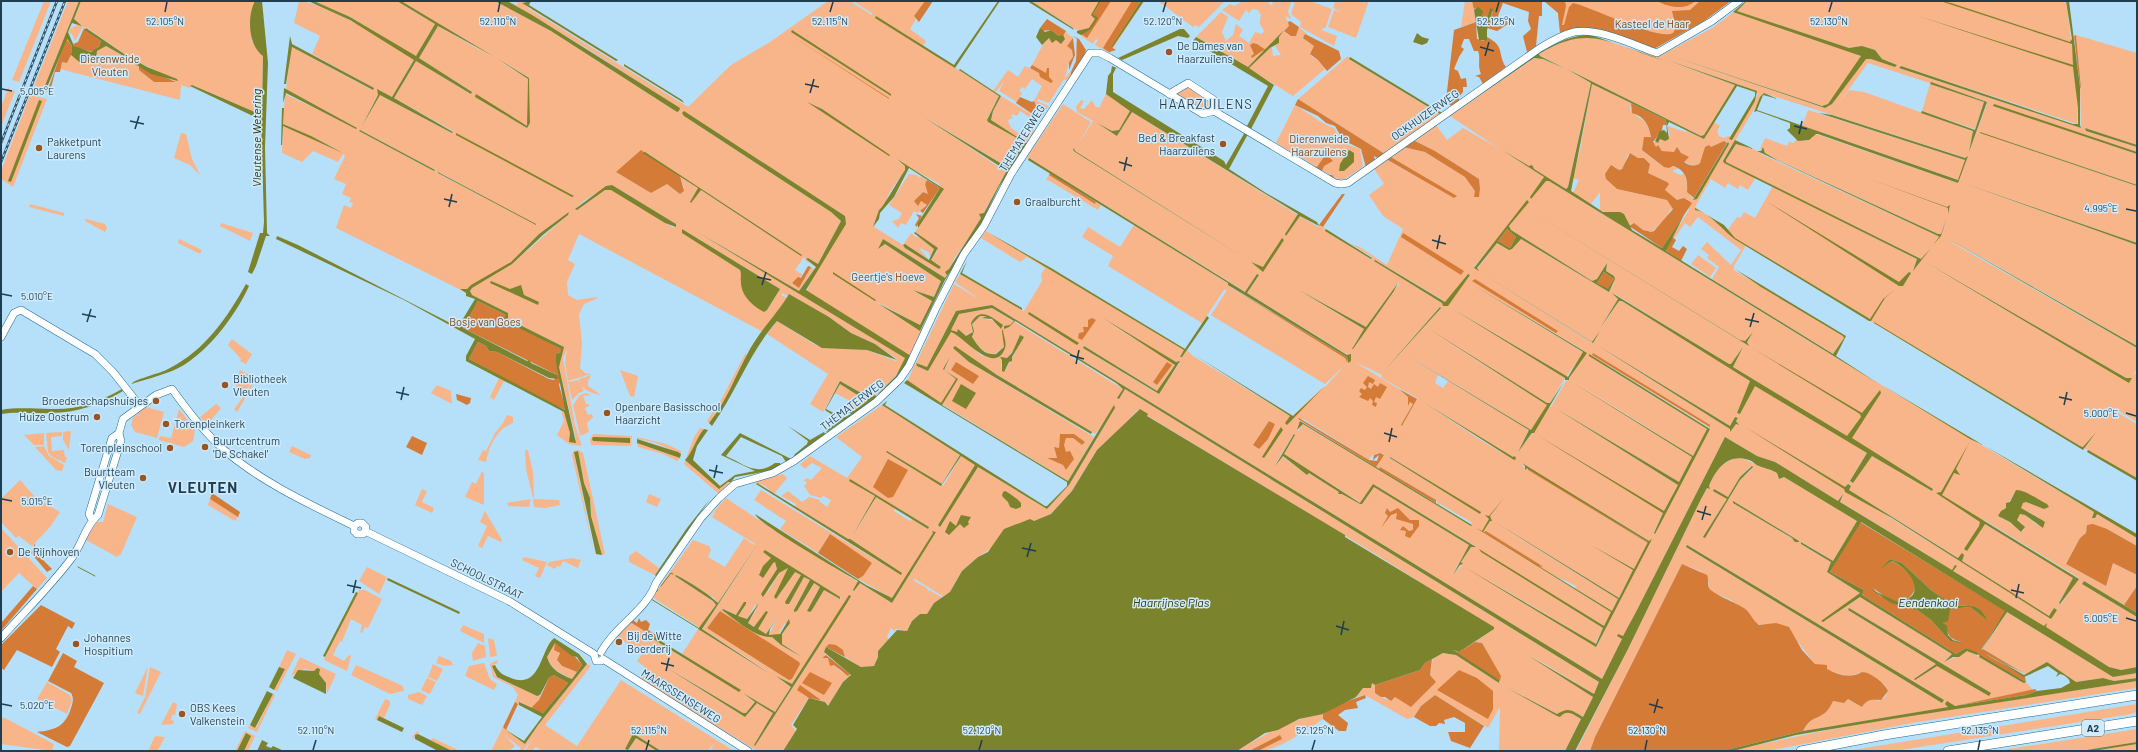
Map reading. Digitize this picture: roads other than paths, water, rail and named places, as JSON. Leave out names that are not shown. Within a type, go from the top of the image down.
[{"type":"highway","name":"A2","points":[[1801,751],[1884,735],[2137,695]]},
{"type":"highway","name":"A2","points":[[1948,751],[2137,721]]},
{"type":"street","name":"OCKHUIZERWEG","points":[[1214,111],[1335,183],[1341,184],[1355,178],[1540,48],[1558,38],[1573,32],[1587,31],[1603,34],[1657,53],[1712,21],[1739,1]]},
{"type":"street","name":"THEMATERWEG","points":[[601,652],[610,638],[641,605],[701,518],[719,498],[735,484],[773,473],[794,461],[885,395],[900,379],[909,366],[936,308],[964,254],[984,226],[1011,174],[1090,54],[1104,54],[1170,94]]},
{"type":"street","points":[[1188,82],[1214,100],[1214,111],[1203,114],[1170,94],[1188,82]]},
{"type":"street","points":[[1,337],[17,310],[21,310],[95,354],[113,372],[140,406],[122,419],[119,433],[121,441],[98,515],[92,520],[81,545],[71,560],[1,638]]},
{"type":"street","name":"SCHOOLSTRAAT","points":[[140,406],[172,389],[207,433],[229,454],[281,489],[354,526],[358,523],[362,523],[366,527],[365,531],[509,601],[594,654]]},
{"type":"street","points":[[598,651],[601,652],[604,656],[603,659],[601,662],[596,661],[594,654],[598,651]]},
{"type":"street","name":"MAARSSENSEWEG","points":[[603,659],[748,751]]},
{"type":"water","points":[[79,1],[81,1],[74,19],[82,26],[72,23],[68,32],[74,46],[91,52],[99,47],[101,41],[85,30],[86,28],[130,58],[129,59],[106,46],[97,51],[96,59],[88,61],[83,65],[71,55],[72,46],[67,39],[46,90],[44,88]]},
{"type":"water","points":[[255,1],[262,1],[268,63],[265,147],[267,233],[270,236],[266,236],[252,274],[248,272],[260,233],[263,233],[264,222],[261,120],[190,86],[192,85],[262,115],[263,56],[254,45],[250,30],[252,7]]},
{"type":"water","points":[[308,1],[314,1],[350,17],[416,56],[435,24],[397,1],[401,1],[493,56],[438,26],[419,58],[472,92],[471,94],[416,61],[394,98],[453,132],[452,133],[380,95],[362,126],[378,95],[377,89],[392,97],[414,60],[350,20]]},
{"type":"water","points":[[495,1],[507,1],[532,15],[680,108],[679,111],[677,112],[551,31]]},
{"type":"water","points":[[531,1],[529,5],[618,60],[616,61],[522,3]]},
{"type":"water","points":[[998,1],[1000,1],[955,68],[875,18],[876,16],[954,65]]},
{"type":"water","points":[[1027,1],[1031,1],[1074,30]]},
{"type":"water","points":[[1099,1],[1101,1],[1093,14],[1098,18],[1091,29],[1081,35],[1077,33],[1077,31],[1089,28],[1095,19],[1091,15]]},
{"type":"water","points":[[1141,1],[1144,1],[1112,48],[1111,47]]},
{"type":"water","points":[[1746,1],[1737,11],[1849,48],[1862,46],[1875,50],[1882,59],[1897,65],[1895,67],[1871,59],[1866,59],[1832,104],[1825,108],[1672,56],[1822,106],[1828,104],[1861,56],[1733,12]]},
{"type":"water","points":[[1940,1],[1951,3],[2070,42],[2072,39],[2066,1],[2069,1],[2080,87],[2081,128],[1899,68],[1901,66],[2073,124],[2078,124],[2078,108],[2073,67],[1915,15],[2073,65],[2072,44]]},
{"type":"water","points":[[1478,7],[1483,11],[1482,15],[1487,20],[1490,8],[1493,9],[1487,30],[1487,40],[1485,41],[1479,40],[1474,10]]},
{"type":"water","points":[[1040,28],[1045,32],[1051,30],[1059,36],[1063,35],[1065,39],[1061,44],[1056,40],[1052,43],[1049,38],[1042,45],[1036,37]]},
{"type":"water","points":[[1180,29],[1184,29],[1190,36],[1188,38],[1178,36],[1122,60],[1118,58]]},
{"type":"water","points":[[792,30],[891,94],[891,96],[791,32]]},
{"type":"water","points":[[1284,30],[1279,37],[1279,43],[1270,48],[1249,68],[1274,85],[1251,129],[1247,126],[1268,86],[1193,41],[1196,37],[1248,67]]},
{"type":"water","points":[[1417,33],[1422,37],[1429,39],[1427,43],[1422,45],[1413,42]]},
{"type":"water","points":[[1591,35],[1612,42],[1601,39],[1587,38],[1573,39],[1557,44],[1539,54],[1540,56],[1564,68],[1543,59],[1534,58],[1455,112],[1520,64],[1539,52],[1558,43],[1576,37]]},
{"type":"water","points":[[290,36],[292,44],[374,88],[373,90],[292,47],[286,84],[284,84]]},
{"type":"water","points":[[1350,57],[1442,113],[1440,114],[1349,59]]},
{"type":"water","points":[[133,59],[147,67],[177,79],[178,81],[151,74],[132,62]]},
{"type":"water","points":[[498,59],[529,78],[530,123],[527,128],[475,97],[476,94],[527,126],[528,79]]},
{"type":"water","points":[[1667,60],[1757,91],[1755,101],[1732,140],[1729,139],[1755,96],[1755,92],[1737,86],[1704,139],[1669,122],[1667,126],[1669,139],[1665,141],[1660,139],[1658,143],[1655,141],[1660,131],[1664,130],[1667,133],[1666,120],[1592,84],[1571,191],[1603,212],[1620,212],[1624,214],[1632,230],[1662,248],[1684,215],[1666,251],[1833,354],[1844,338],[1843,336],[1761,287],[1735,269],[1846,336],[1836,356],[1879,384],[1549,181],[1546,181],[1531,199],[1530,197],[1544,177],[1502,150],[1529,166],[1532,165],[1534,169],[1566,189],[1568,187],[1591,83],[1567,69],[1701,136],[1704,135],[1735,85]]},
{"type":"water","points":[[624,64],[682,100],[684,103],[624,66]]},
{"type":"water","points":[[1112,66],[1119,69],[1116,68],[1113,74],[1113,92],[1224,161],[1226,165],[1245,132],[1248,134],[1229,169],[1266,193],[1317,222],[1319,226],[1300,216],[1286,236],[1285,234],[1298,214],[1132,112],[1117,136],[1097,123],[1112,131],[1119,130],[1130,111],[1106,94],[1108,76],[1111,72]]},
{"type":"water","points":[[960,69],[1001,96],[993,111],[991,120],[1028,144],[999,187],[982,222],[945,280],[920,331],[879,304],[920,325],[932,301],[913,290],[934,297],[941,281],[885,244],[878,249],[883,239],[945,278],[947,275],[945,272],[949,269],[981,218],[979,214],[984,213],[1006,172],[1004,169],[925,118],[1007,167],[1024,145],[1024,142],[988,122],[987,120],[999,96],[959,70]]},
{"type":"water","points":[[1931,82],[1987,102],[1969,152],[1973,131],[1921,113],[1922,111],[1975,130],[1984,102],[1930,84]]},
{"type":"water","points":[[284,88],[357,128],[356,129],[286,93],[283,103]]},
{"type":"water","points":[[1764,93],[1778,99],[1763,95],[1757,110],[1958,180],[1965,160],[1819,113],[1832,115],[1965,158],[1968,156],[1958,183],[1818,134],[1809,140],[1798,141],[1787,130],[1790,128],[1790,123],[1757,111],[1754,112],[1760,97]]},
{"type":"water","points":[[39,100],[42,101],[11,182],[8,181]]},
{"type":"water","points":[[807,102],[822,109],[890,155],[889,156]]},
{"type":"water","points":[[1994,104],[2137,152],[2137,154],[1993,106]]},
{"type":"water","points":[[282,108],[284,108],[283,124],[311,136],[343,153],[283,126],[281,145]]},
{"type":"water","points":[[684,111],[845,216],[846,224],[806,290],[911,356],[898,378],[880,395],[879,393],[896,376],[905,358],[699,233],[799,291],[816,267],[806,259],[808,258],[818,264],[841,221],[831,212],[684,116],[682,113]]},
{"type":"water","points":[[2085,128],[2137,145],[2137,147],[2086,131]]},
{"type":"water","points":[[360,130],[435,170],[434,171],[359,131]]},
{"type":"water","points":[[456,133],[574,196],[572,197],[456,135]]},
{"type":"water","points":[[1980,133],[2137,185],[2137,186]]},
{"type":"water","points":[[1735,140],[1754,149],[1736,144],[1726,162],[1921,259],[1931,248],[1913,271],[1917,259],[1724,163],[1723,161]]},
{"type":"water","points":[[1728,142],[1729,144],[1697,199],[1693,200]]},
{"type":"water","points":[[1763,147],[1765,153],[1777,160],[1938,234],[1941,234],[1947,217],[1941,236],[1933,245],[1939,237],[1938,236],[1757,151],[1761,151]]},
{"type":"water","points":[[1074,148],[1075,151],[1248,260],[1075,152],[1073,150]]},
{"type":"water","points":[[1349,150],[1354,153],[1354,162],[1344,171],[1339,171],[1340,164]]},
{"type":"water","points":[[645,152],[802,255],[801,256],[701,190],[691,203],[690,202],[698,188],[643,153]]},
{"type":"water","points":[[1029,158],[1245,292],[1257,274],[1259,275],[1247,293],[1347,355],[1351,354],[1351,361],[1348,363],[1347,357],[1228,285],[1228,283],[1028,160]]},
{"type":"water","points":[[897,159],[944,189],[918,228],[918,223],[940,188],[909,168],[894,197],[880,213],[879,219],[873,227],[879,210],[905,170],[905,166]]},
{"type":"water","points":[[438,173],[536,224],[536,225]]},
{"type":"water","points":[[1867,178],[1947,207],[1950,205],[1948,214],[1948,208]]},
{"type":"water","points":[[1963,183],[2137,243],[2137,245]]},
{"type":"water","points":[[612,185],[676,224],[676,227],[665,223],[611,190],[605,190],[577,210],[575,209],[606,186]]},
{"type":"water","points":[[1527,200],[1529,202],[1509,226],[1511,230],[1592,281],[1597,279],[1607,263],[1606,271],[1614,276],[1615,279],[1609,292],[1521,239],[1512,249],[1509,250],[1497,243],[1477,268],[1479,271],[1474,268]],"holes":[[[1507,229],[1516,237],[1510,248],[1498,241]],[[1604,272],[1614,279],[1608,289],[1597,283]]]},
{"type":"water","points":[[1766,201],[1899,282],[1909,272],[1911,273],[1903,286],[1899,286]]},
{"type":"water","points":[[1527,209],[1740,340],[1745,341],[1753,332],[1747,342],[1749,346]]},
{"type":"water","points":[[569,212],[568,215],[544,234],[512,264],[472,288],[470,291],[472,295],[508,313],[508,319],[564,347],[559,367],[576,443],[569,442],[570,433],[564,412],[466,361],[466,356],[475,339],[404,300],[276,239],[277,236],[298,245],[458,327],[475,299],[466,296],[466,293],[460,289],[467,289],[471,285],[511,262],[539,234]],"holes":[[[478,301],[506,315],[504,319],[505,321],[561,349],[561,352],[556,354],[556,362],[565,410],[469,359],[478,342],[486,346],[489,351],[497,352],[549,378],[558,379],[557,375],[463,328]]]},
{"type":"water","points":[[1706,215],[1724,225],[1735,238],[1870,319],[1883,299],[1896,289],[1885,298],[1871,321],[1869,321],[1736,240]]},
{"type":"water","points":[[682,229],[780,289],[767,310],[764,312],[760,310],[745,296],[742,287],[740,270],[682,233]]},
{"type":"water","points":[[1326,229],[1372,258],[1371,259],[1325,231]]},
{"type":"water","points":[[915,232],[938,248],[931,260],[941,267],[939,269],[905,248],[903,245],[905,244],[929,260],[934,249],[914,233]]},
{"type":"water","points":[[989,233],[1051,268],[1185,349],[1207,316],[1209,318],[1182,357],[1180,357],[1184,350]]},
{"type":"water","points":[[1945,237],[2137,346],[2137,348]]},
{"type":"water","points":[[1282,238],[1284,240],[1263,272],[1251,262],[1263,267]]},
{"type":"water","points":[[1375,260],[1445,302],[1468,274],[1470,275],[1448,306],[1443,306],[1442,303],[1374,261]]},
{"type":"water","points":[[967,261],[962,273],[1022,308],[1022,310],[960,274]]},
{"type":"water","points":[[1925,262],[2126,378],[2132,378],[2129,383]]},
{"type":"water","points":[[833,272],[876,300],[875,301],[833,274]]},
{"type":"water","points":[[1483,274],[1592,342],[1600,331],[1593,343]]},
{"type":"water","points":[[491,281],[510,289],[521,285],[524,295],[539,302],[538,305],[490,283]]},
{"type":"water","points":[[1398,283],[1394,291],[1353,349],[1364,329],[1299,290],[1366,327]]},
{"type":"water","points":[[1470,283],[1587,353],[1569,380],[1565,380],[1565,378],[1453,309],[1568,377],[1583,352]]},
{"type":"water","points":[[246,284],[249,286],[236,311],[207,347],[196,357],[172,371],[131,384],[170,368],[183,361],[194,352],[223,321]]},
{"type":"water","points":[[1612,293],[1729,364],[1731,364],[1743,347],[1733,367],[1847,436],[1861,417],[1860,414],[1752,348],[1862,413],[1880,390],[1881,393],[1852,438],[1933,489],[1932,491],[1872,456],[1853,483],[1850,481],[1867,453],[1755,386],[1740,414],[1737,413],[1750,381],[1622,301],[1619,301],[1601,327],[1618,299]]},
{"type":"water","points":[[789,294],[829,317],[851,333],[875,344],[897,360],[867,350],[822,348],[777,321],[758,346],[721,413],[712,426],[709,423],[726,397],[750,349]]},
{"type":"water","points":[[992,305],[1602,679],[1622,639],[1617,636],[1618,634],[1623,636],[1725,437],[1757,456],[1775,462],[1838,501],[1843,494],[1840,502],[1952,570],[1955,565],[1957,566],[1953,571],[2044,626],[2047,623],[2046,627],[2109,667],[2121,670],[2137,667],[2137,673],[2113,677],[2007,612],[1981,651],[2005,611],[1861,522],[1830,572],[1864,590],[1862,595],[1956,654],[1966,648],[1978,653],[1977,655],[1967,651],[1959,657],[1953,657],[1944,662],[1952,654],[1860,597],[1823,622],[1821,621],[1860,593],[1827,572],[1831,562],[1801,544],[1801,542],[1833,561],[1857,521],[1784,477],[1779,479],[1777,473],[1742,458],[1729,461],[1719,468],[1715,474],[1709,486],[1710,489],[1707,488],[1701,499],[1628,649],[1575,751],[1565,751],[1581,719],[1568,713],[1565,713],[1560,717],[1557,716],[1507,688],[1557,714],[1570,710],[1583,717],[1593,697],[1529,656],[1594,694],[1599,682],[1125,389],[1119,399],[1117,398],[1123,389],[1116,383],[1015,321],[1009,327],[1004,329],[1004,326],[1010,325],[1014,321],[992,308],[959,314],[951,330],[957,332],[958,329],[966,336],[973,332],[971,323],[978,315],[987,315],[1003,325],[1001,329],[992,319],[982,318],[987,316],[980,316],[972,324],[974,331],[972,337],[982,350],[992,354],[996,354],[1004,347],[1003,329],[1005,348],[1000,356],[994,358],[986,356],[978,352],[951,332],[928,371],[917,366],[916,363],[927,367],[956,311]]},
{"type":"water","points":[[1440,307],[1441,308],[1384,371]]},
{"type":"water","points":[[1029,312],[1079,343],[1077,345],[1028,314]]},
{"type":"water","points":[[1103,318],[1176,362],[1180,361],[1159,394],[1083,348],[1084,346],[1157,391],[1175,365]]},
{"type":"water","points":[[1874,322],[2080,446],[2083,447],[2096,432],[2083,450]]},
{"type":"water","points":[[1429,329],[1547,403],[1550,403],[1564,382],[1534,433],[1532,433],[1518,452],[1529,430],[1406,355],[1531,430],[1547,405]]},
{"type":"water","points":[[1020,335],[1024,337],[1012,357],[1012,361],[1009,362],[1004,372],[1002,371],[1002,360],[1000,357],[1007,358],[1012,353]]},
{"type":"water","points":[[1597,345],[1730,426],[1735,417],[1738,418],[1736,421],[1739,425],[1736,424],[1730,432],[1730,429]]},
{"type":"water","points":[[955,346],[997,375],[1092,432],[1091,434],[969,362],[953,348]]},
{"type":"water","points":[[1193,354],[1293,416],[1323,388],[1287,425],[1285,423],[1290,416]]},
{"type":"water","points":[[1589,354],[1710,429],[1655,534],[1654,533],[1663,513],[1537,435],[1664,511],[1678,485],[1555,408],[1679,482],[1692,457],[1572,382],[1693,456],[1707,429],[1589,356]]},
{"type":"water","points":[[946,371],[958,379],[942,405],[1068,481],[1114,405],[1115,408],[1069,485],[1047,509],[978,467],[940,527],[938,525],[975,465],[961,456],[941,486],[886,452],[887,451],[942,484],[960,455],[882,405],[887,401],[885,405],[1045,506],[1047,506],[1067,486],[1067,482],[904,383],[907,380],[941,403],[956,379]]},
{"type":"water","points":[[840,381],[870,398],[875,395],[877,398],[827,432],[826,431],[840,420],[825,410]],"holes":[[[840,384],[867,401],[854,411],[845,407],[851,414],[843,418],[826,409]]]},
{"type":"water","points":[[961,384],[976,393],[966,409],[952,401]]},
{"type":"water","points":[[1882,385],[1983,445],[1970,439]]},
{"type":"water","points":[[122,389],[123,391],[106,400],[88,407],[70,411],[60,413],[1,414],[1,410],[7,409],[61,409],[79,407],[105,398]]},
{"type":"water","points":[[1423,402],[1513,457],[1515,456],[1516,459],[1514,460]]},
{"type":"water","name":"Haarrijnse Plas","points":[[1140,409],[1148,414],[1147,416],[1494,627],[1494,629],[1459,652],[1453,650],[1499,680],[1499,683],[1456,655],[1443,653],[1425,663],[1420,670],[1375,685],[1372,683],[1371,688],[1363,688],[1356,697],[1323,714],[1299,719],[1278,730],[1265,733],[1237,751],[783,751],[797,729],[793,725],[809,698],[825,702],[828,706],[843,682],[851,675],[824,652],[826,647],[861,667],[874,666],[878,657],[878,651],[897,630],[907,631],[912,621],[920,614],[927,614],[934,603],[950,592],[962,571],[978,557],[988,552],[1004,529],[1030,519],[1034,521],[1051,514],[1072,491],[1097,450]]},
{"type":"water","points":[[1300,421],[1472,525],[1471,526],[1303,424],[1297,430]]},
{"type":"water","points":[[788,426],[810,440],[824,432],[825,434],[795,457],[794,455],[807,444],[808,441]]},
{"type":"water","points":[[1281,427],[1283,430],[1264,458],[1262,457]]},
{"type":"water","points":[[1745,427],[1845,487],[1848,484],[1851,486],[1849,490],[1956,557],[1958,558],[1962,553],[1964,555],[1962,561],[2049,616],[2054,608],[2057,610],[2051,619],[1892,518],[1845,492],[1844,489]]},
{"type":"water","points":[[704,429],[708,430],[697,446],[693,460],[720,486],[735,475],[755,471],[721,455],[740,433],[791,459],[786,462],[782,456],[741,437],[726,456],[750,468],[762,469],[775,463],[780,463],[781,466],[768,471],[735,477],[731,482],[728,482],[719,489],[685,460]]},
{"type":"water","points":[[1294,434],[1295,435],[1284,454],[1360,503],[1373,484],[1476,547],[1471,547],[1461,562],[1463,564],[1460,565],[1453,575],[1469,545],[1374,487],[1362,504],[1360,504],[1342,494],[1338,494],[1339,492],[1309,473],[1307,475],[1283,456],[1275,466]]},
{"type":"water","points":[[593,437],[630,438],[630,443],[593,441]]},
{"type":"water","points":[[637,439],[678,452],[681,454],[680,458],[637,443]]},
{"type":"water","points":[[1969,443],[1956,469],[1960,475],[1954,473],[1942,495],[2079,579],[2060,604],[2059,603],[2073,578],[1985,524],[1967,551],[1964,549],[1980,522],[1936,493],[1941,492]]},
{"type":"water","points":[[1985,446],[2137,534],[2137,538],[2097,514],[2095,518],[2092,518],[2094,512]]},
{"type":"water","points":[[2088,450],[2137,478],[2137,481],[2087,452]]},
{"type":"water","points":[[578,451],[584,483],[590,498],[591,516],[602,555],[596,554],[574,452]]},
{"type":"water","points":[[1390,458],[1481,512],[1480,514]]},
{"type":"water","points":[[1522,463],[1649,541],[1652,539],[1596,647],[1466,568],[1596,644],[1603,628],[1481,552],[1479,549],[1604,626],[1611,612],[1476,528],[1482,531],[1489,519],[1485,515],[1489,516],[1504,498],[1490,516],[1492,521],[1490,521],[1483,532],[1612,611],[1618,599],[1495,522],[1619,598],[1633,570],[1591,545],[1634,569],[1648,542],[1527,468],[1525,470],[1525,466]]},
{"type":"water","points":[[1752,466],[1753,467],[1740,480],[1705,538],[1703,537],[1727,499],[1713,491],[1714,489],[1728,497],[1740,477]]},
{"type":"water","points":[[850,479],[929,527],[928,529],[876,497],[853,535],[875,496],[849,481]]},
{"type":"water","points":[[757,483],[850,539],[902,573],[901,575],[756,484]]},
{"type":"water","points":[[2016,490],[2028,493],[2047,504],[2049,507],[2044,509],[2026,502],[2023,503],[2021,508],[2045,522],[2043,528],[2025,515],[2020,514],[2017,520],[2025,527],[2021,532],[2010,522],[1998,516],[2001,511],[2006,508],[2006,503],[2010,502]]},
{"type":"water","points":[[1005,491],[1021,503],[1021,507],[1016,509],[1010,507],[1008,502],[1002,496],[1003,492]]},
{"type":"water","points":[[710,499],[656,576],[655,575],[687,528]]},
{"type":"water","points":[[1733,501],[1799,542],[1795,542],[1792,538],[1733,503]]},
{"type":"water","points":[[755,514],[866,585],[892,598],[933,533],[932,531],[936,532],[892,603],[860,583],[854,591],[853,590],[858,581],[785,537]]},
{"type":"water","points":[[961,515],[971,517],[968,522],[969,524],[964,528],[960,524],[949,535],[945,532],[950,521],[956,526]]},
{"type":"water","points":[[757,545],[702,629],[772,675],[698,629],[716,605],[713,601],[675,576],[676,575],[693,584],[718,603]]},
{"type":"water","points":[[1687,545],[1944,700],[1942,703],[1686,547]]},
{"type":"water","points":[[765,550],[840,597],[840,599],[824,590],[812,610],[810,612],[807,611],[820,587],[814,583],[797,611],[794,612],[810,580],[804,577],[789,604],[786,604],[785,602],[801,575],[795,572],[776,599],[774,597],[788,568],[779,573],[763,597],[761,594],[777,569],[775,562],[763,578],[759,575],[763,566],[771,558],[763,552]]},
{"type":"water","name":"Eendenkooi","points":[[1890,559],[1902,563],[1931,590],[1951,603],[1960,606],[1975,607],[1979,609],[1987,620],[1970,607],[1950,609],[1948,621],[1943,623],[1947,626],[1948,635],[1953,640],[1963,643],[1950,641],[1931,620],[1917,610],[1891,603],[1872,590],[1898,602],[1913,595],[1915,589],[1914,583],[1905,570],[1899,565],[1892,561],[1881,569]]},
{"type":"water","points":[[388,578],[460,612],[459,614],[387,580]]},
{"type":"water","points":[[2084,581],[2137,613],[2137,617],[2082,584]]},
{"type":"water","points":[[356,592],[358,593],[325,657],[323,656]]},
{"type":"water","points":[[849,595],[851,596],[847,603],[755,746],[754,745],[773,713],[757,703],[745,717],[669,669],[743,713],[746,713],[755,702],[743,693],[775,712],[791,687],[776,676],[792,684]]},
{"type":"water","points":[[744,602],[746,602],[746,604],[738,616],[747,619],[759,603],[748,623],[754,627],[766,611],[768,612],[758,629],[766,634],[777,618],[770,629],[769,635],[780,634],[789,619],[790,623],[782,634],[782,644],[802,657],[781,645],[772,637],[766,637],[752,632],[722,610],[723,609],[736,615]]},
{"type":"water","points":[[1849,608],[1991,693],[1989,696],[1937,666],[1915,680],[1914,679],[1936,664],[1848,610]]},
{"type":"water","points":[[646,632],[741,690],[739,692],[650,637],[646,634]]},
{"type":"water","points":[[554,638],[579,654],[587,664],[538,725],[525,744],[506,730],[524,741],[542,717],[519,705],[519,702],[543,713],[568,683],[554,675],[549,678],[540,695],[537,696],[497,677],[492,666],[495,665],[498,670],[511,678],[521,680],[528,678],[534,674],[549,644]],"holes":[[[555,643],[572,656],[577,657],[582,665],[572,679],[556,671],[547,657]]]},
{"type":"water","points":[[1984,652],[2024,675],[2047,662],[2076,682],[2103,678],[2114,681],[2137,678],[2137,681],[1796,735],[1733,751],[1722,751],[1803,731],[1948,707],[1945,704],[1947,701],[1955,706],[2061,688],[2070,683],[2064,675],[2060,674],[2056,677],[2058,673],[2048,666],[2024,677]]},
{"type":"water","points":[[1980,655],[2026,682],[2024,683],[2020,681],[1979,657]]},
{"type":"water","points":[[279,667],[285,669],[274,690],[269,687]]},
{"type":"water","points":[[317,668],[320,669],[319,674],[326,683],[326,694],[293,678],[298,670],[314,671]]},
{"type":"water","points":[[267,691],[273,694],[255,728],[250,725]]},
{"type":"water","points":[[379,716],[404,728],[402,732],[377,720]]},
{"type":"water","points":[[246,733],[251,736],[244,751],[237,751]]},
{"type":"water","points":[[418,734],[452,751],[438,751],[415,739],[415,735]]},
{"type":"water","points":[[633,734],[661,751],[657,751],[636,738],[628,750],[625,749]]},
{"type":"water","points":[[262,740],[268,743],[266,746],[271,748],[273,746],[284,751],[257,751]]},
{"type":"water","points":[[2137,742],[2137,744],[2093,751],[2080,751]]},
{"type":"waterway","points":[[78,567],[95,576]]},
{"type":"waterway","points":[[661,586],[671,573],[673,574]]},
{"type":"waterway","points":[[655,593],[658,590]]},
{"type":"waterway","points":[[651,599],[698,628]]},
{"type":"railway","points":[[1,143],[57,1]]},
{"type":"railway","points":[[1,162],[65,1]]},
{"type":"place","name":"De Dames van Haarzuilens","points":[[1169,52]]},
{"type":"place","name":"Bed & Breakfast Haarzuilens","points":[[1223,144]]},
{"type":"place","name":"Pakketpunt Laurens","points":[[39,148]]},
{"type":"place","name":"Graalburcht","points":[[1017,202]]},
{"type":"place","name":"Bibliotheek Vleuten","points":[[225,385]]},
{"type":"place","name":"Broederschapshuisjes","points":[[156,401]]},
{"type":"place","name":"Openbare Basisschool Haarzicht","points":[[607,413]]},
{"type":"place","name":"Huize Oostrum","points":[[97,417]]},
{"type":"place","name":"Torenpleinkerk","points":[[166,424]]},
{"type":"place","name":"Buurtcentrum 'De Schakel'","points":[[205,447]]},
{"type":"place","name":"Torenpleinschool","points":[[170,448]]},
{"type":"place","name":"Buurtteam Vleuten","points":[[143,478]]},
{"type":"place","name":"De Rijnhoven","points":[[10,552]]},
{"type":"place","name":"Bij de Witte Boerderij","points":[[619,642]]},
{"type":"place","name":"Johannes Hospitium","points":[[76,644]]},
{"type":"place","name":"OBS Kees Valkenstein","points":[[182,714]]},
{"type":"district","name":"HAARZUILENS","points":[[1206,104]]},
{"type":"district","name":"VLEUTEN","points":[[203,488]]},
{"type":"park label","name":"Kasteel de Haar","points":[[1652,24]]},
{"type":"park label","name":"Dierenweide Vleuten","points":[[110,65]]},
{"type":"park label","name":"Dierenweide Haarzuilens","points":[[1319,145]]},
{"type":"park label","name":"Geertje's Hoeve","points":[[888,277]]},
{"type":"park label","name":"Bosje van Goes","points":[[485,322]]},
{"type":"water label","name":"Vleutense Wetering","points":[[257,138]]}]
